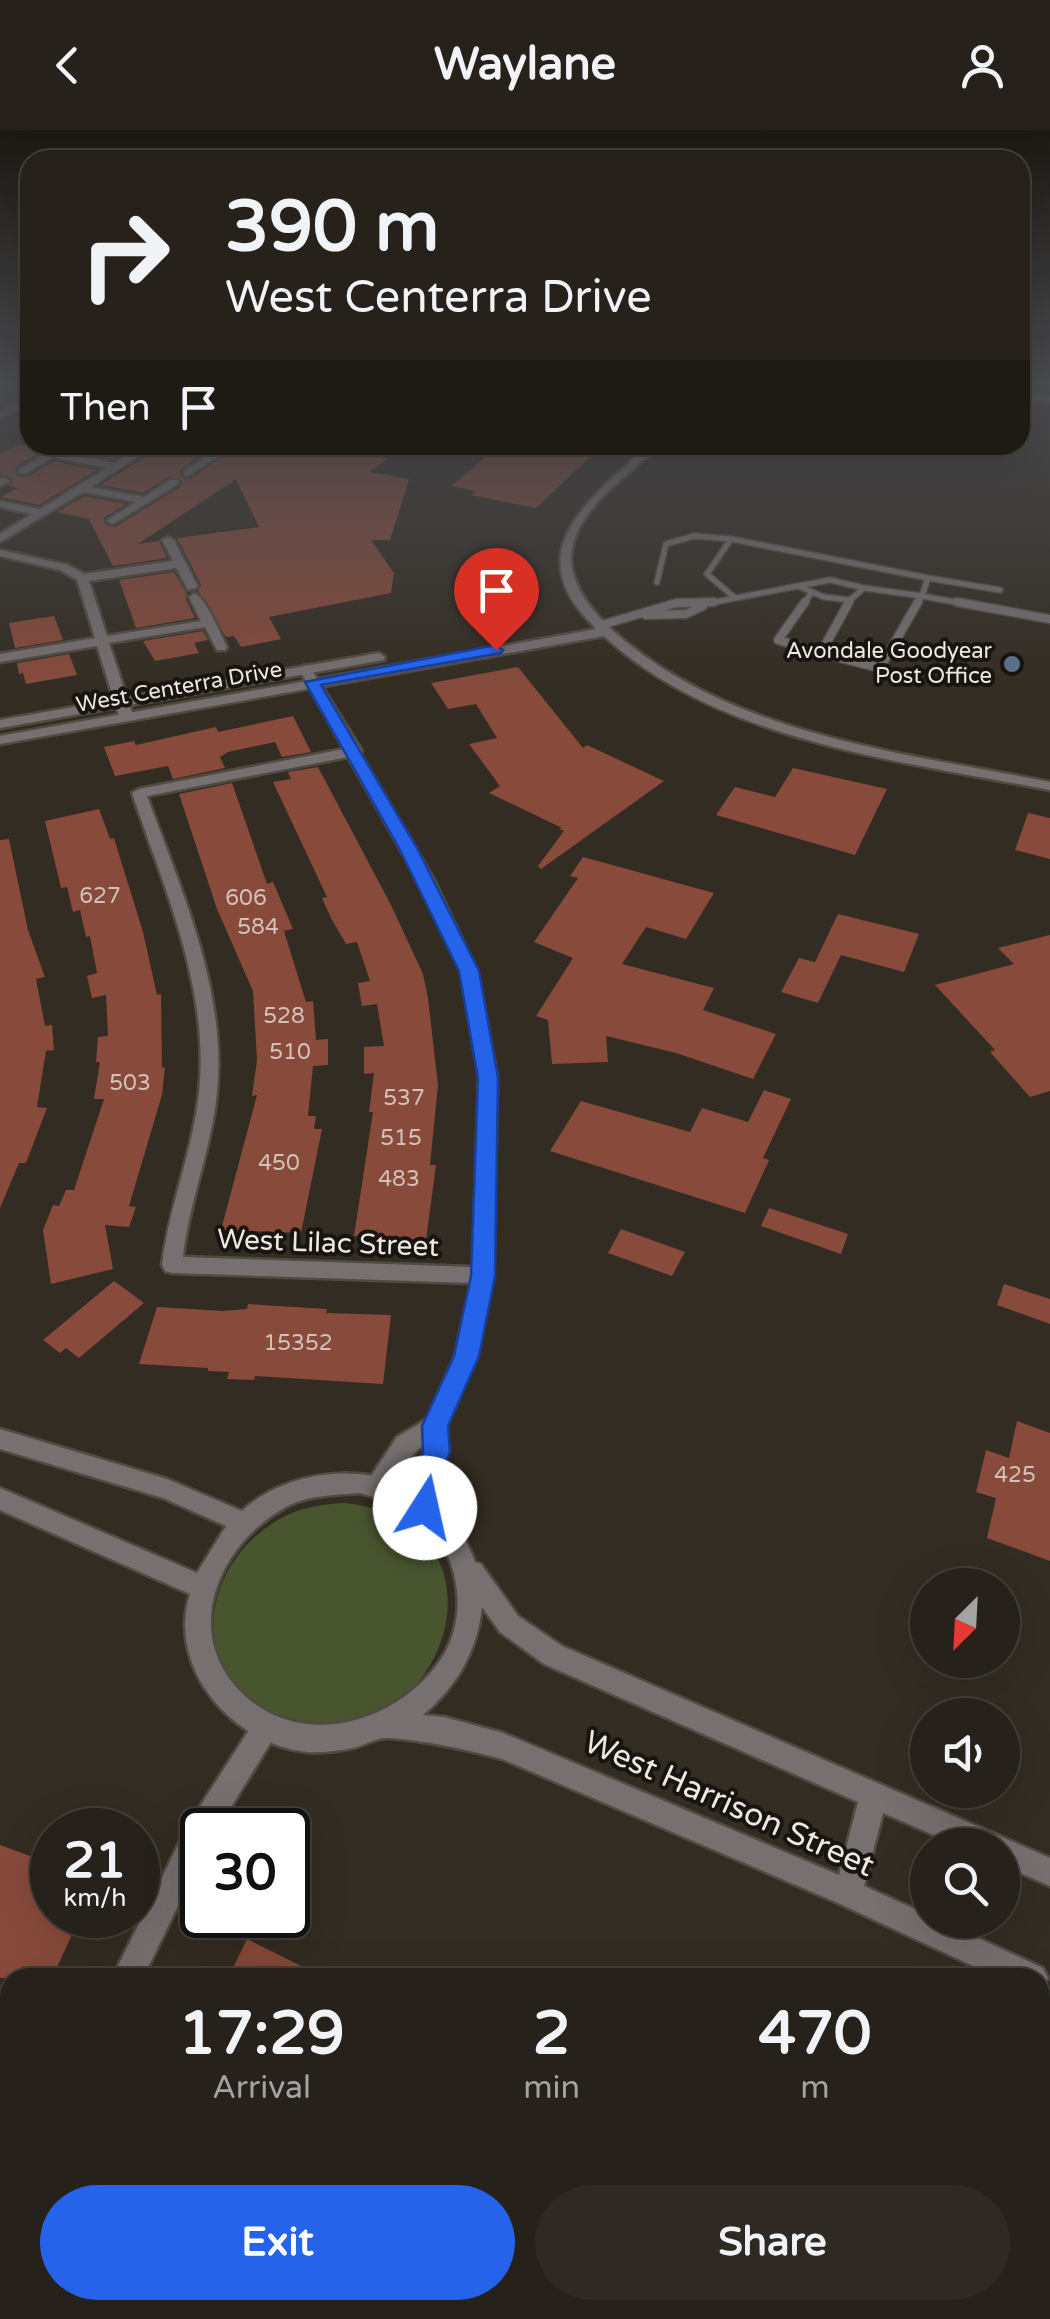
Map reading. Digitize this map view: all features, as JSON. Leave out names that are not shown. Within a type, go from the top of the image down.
[{"type":"street","points":[[0,539],[81,488]]},
{"type":"street","points":[[82,488],[145,500]]},
{"type":"street","points":[[114,521],[164,488]]},
{"type":"street","points":[[611,488],[588,511],[568,540],[565,552],[569,580],[598,626],[657,674],[740,714],[830,738],[1050,786]]},
{"type":"street","points":[[0,504],[42,513]]},
{"type":"street","points":[[168,540],[221,646]]},
{"type":"street","points":[[2,555],[64,567],[82,578],[180,564]]},
{"type":"street","points":[[82,578],[124,709]]},
{"type":"street","points":[[0,658],[208,623]]},
{"type":"street","name":"West Centerra Drive","points":[[0,724],[124,709],[598,626]]},
{"type":"street","points":[[308,676],[355,751],[426,880],[469,971],[488,1078],[483,1276],[466,1356],[435,1426],[436,1452],[428,1473],[425,1508]]},
{"type":"street","name":"West Centerra Drive","points":[[0,740],[124,709]]},
{"type":"street","name":"West Lilac Street","points":[[355,751],[139,794],[192,954],[208,1035],[208,1092],[175,1224],[172,1265],[483,1276]]},
{"type":"street","points":[[376,1487],[405,1444],[435,1426]]},
{"type":"street","points":[[0,1440],[167,1489],[244,1523]]},
{"type":"street","points":[[462,1556],[470,1592],[467,1630],[452,1668],[424,1701],[388,1726],[347,1738],[305,1739],[265,1728],[230,1704],[207,1669],[198,1629],[203,1588],[218,1553],[244,1523],[278,1499],[318,1485],[376,1487],[398,1493],[425,1508],[446,1530],[510,1624],[553,1656],[951,1828]]},
{"type":"street","points":[[0,1499],[203,1588]]},
{"type":"street","name":"West Harrison Street","points":[[388,1726],[444,1730],[503,1746],[1013,1968]]},
{"type":"street","points":[[132,1968],[198,1836],[265,1728]]},
{"type":"street","points":[[848,1893],[874,1794]]},
{"type":"street","points":[[1020,1859],[1050,1872]]},
{"type":"lane","points":[[656,582],[666,544],[694,536],[732,539],[1000,590]]},
{"type":"lane","points":[[732,539],[707,574],[735,598]]},
{"type":"lane","points":[[812,592],[778,640],[880,668],[922,596],[928,578]]},
{"type":"lane","points":[[646,615],[654,608],[676,603],[710,603],[830,580],[1050,619]]},
{"type":"lane","points":[[798,586],[850,600]]},
{"type":"lane","points":[[821,654],[850,600],[864,588]]},
{"type":"lane","points":[[676,603],[686,614]]},
{"type":"lane","points":[[598,626],[646,615],[686,614],[710,603]]},
{"type":"green space","points":[[344,1503],[397,1518],[431,1546],[446,1584],[445,1626],[429,1666],[400,1700],[359,1721],[308,1725],[268,1713],[236,1687],[222,1665],[215,1642],[214,1618],[227,1573],[258,1534],[293,1512]]},
{"type":"building","points":[[18,488],[67,488],[39,505],[1,497]]},
{"type":"building","points":[[118,488],[151,488],[143,493]]},
{"type":"building","points":[[178,488],[222,488],[138,544],[159,541],[167,558],[113,566],[89,519],[57,512],[84,496],[126,504],[104,518],[105,524],[115,527]]},
{"type":"building","points":[[240,488],[406,488],[390,540],[371,540],[394,573],[391,593],[269,617],[281,639],[241,647],[234,636],[226,637],[198,591],[201,585],[177,538],[259,527]]},
{"type":"building","points":[[462,488],[557,488],[536,508],[471,495],[476,491]]},
{"type":"building","points":[[174,572],[195,618],[136,628],[119,580]]},
{"type":"building","points":[[54,616],[63,640],[15,648],[9,623]]},
{"type":"building","points":[[203,631],[208,640],[194,643],[199,653],[155,661],[143,641]]},
{"type":"building","points":[[69,654],[77,675],[26,684],[23,673],[19,674],[17,663]]},
{"type":"building","points":[[518,667],[583,748],[587,745],[664,781],[541,869],[538,866],[564,831],[489,793],[500,786],[469,744],[497,738],[476,704],[448,709],[431,683]]},
{"type":"building","points":[[293,716],[311,752],[282,757],[275,742],[228,752],[220,757],[225,768],[173,779],[168,766],[115,776],[104,747],[134,741],[136,745],[216,727],[218,732]]},
{"type":"building","points":[[318,767],[423,974],[438,1085],[430,1165],[436,1165],[426,1240],[354,1236],[373,1112],[369,1112],[374,1073],[364,1074],[364,1047],[384,1046],[377,1004],[362,1006],[358,983],[370,981],[357,942],[346,944],[331,918],[322,898],[327,897],[273,782],[291,779],[288,772]]},
{"type":"building","points":[[793,768],[887,789],[855,855],[716,815],[735,787],[775,797]]},
{"type":"building","points":[[232,783],[267,884],[273,882],[293,929],[284,931],[306,1002],[313,1001],[316,1040],[328,1039],[328,1065],[313,1066],[308,1116],[316,1116],[314,1129],[322,1129],[301,1233],[221,1230],[257,1095],[252,1096],[257,1060],[253,991],[217,909],[179,794]]},
{"type":"building","points":[[99,809],[110,839],[114,838],[143,932],[157,995],[161,994],[162,1068],[165,1067],[162,1095],[129,1206],[136,1207],[129,1227],[105,1225],[113,1269],[51,1284],[43,1230],[53,1205],[59,1206],[66,1190],[74,1190],[104,1099],[94,1099],[100,1062],[96,1062],[98,1037],[108,1036],[106,995],[92,998],[87,976],[97,973],[90,936],[86,937],[80,910],[73,912],[67,887],[61,888],[45,821]]},
{"type":"building","points":[[1028,813],[1050,818],[1050,859],[1015,850]]},
{"type":"building","points":[[9,839],[28,930],[45,977],[36,979],[45,1026],[52,1025],[54,1050],[46,1051],[37,1107],[47,1108],[26,1163],[19,1163],[0,1208],[0,840]]},
{"type":"building","points":[[583,857],[714,893],[686,939],[646,927],[622,964],[714,988],[703,1010],[776,1034],[753,1079],[676,1053],[606,1036],[608,1062],[552,1064],[548,1020],[536,1016],[573,958],[534,942],[578,878],[570,876]]},
{"type":"building","points":[[838,914],[919,934],[904,972],[841,955],[818,1003],[781,992],[799,958],[815,962]]},
{"type":"building","points":[[1050,935],[1050,1091],[1030,1097],[990,1052],[995,1050],[935,985],[1014,964],[998,948]]},
{"type":"building","points":[[764,1090],[791,1099],[763,1158],[769,1160],[745,1213],[550,1151],[581,1101],[690,1132],[702,1108],[748,1122]]},
{"type":"building","points":[[769,1208],[848,1234],[841,1254],[761,1226]]},
{"type":"building","points":[[621,1229],[685,1252],[672,1276],[608,1253]]},
{"type":"building","points":[[114,1281],[144,1303],[79,1358],[66,1348],[60,1353],[43,1340]]},
{"type":"building","points":[[1004,1284],[1050,1299],[1050,1324],[997,1305]]},
{"type":"building","points":[[248,1304],[391,1315],[383,1384],[255,1376],[254,1380],[227,1379],[229,1372],[208,1368],[139,1364],[157,1307],[223,1311],[247,1309]]},
{"type":"building","points":[[1017,1421],[1050,1433],[1050,1561],[987,1538],[996,1498],[976,1492],[986,1450],[1009,1458]]},
{"type":"building","points":[[0,1845],[30,1856],[30,1938],[70,1938],[57,1968],[0,1968]]},
{"type":"building","points":[[247,1939],[305,1968],[233,1968]]},
{"type":"place","name":"Avondale Goodyear Post Office","points":[[1012,664]]},
{"type":"route","points":[[425,1508],[428,1473],[436,1452],[435,1426],[466,1356],[483,1276],[488,1078],[469,971],[426,880],[312,682],[496,650]]}]
